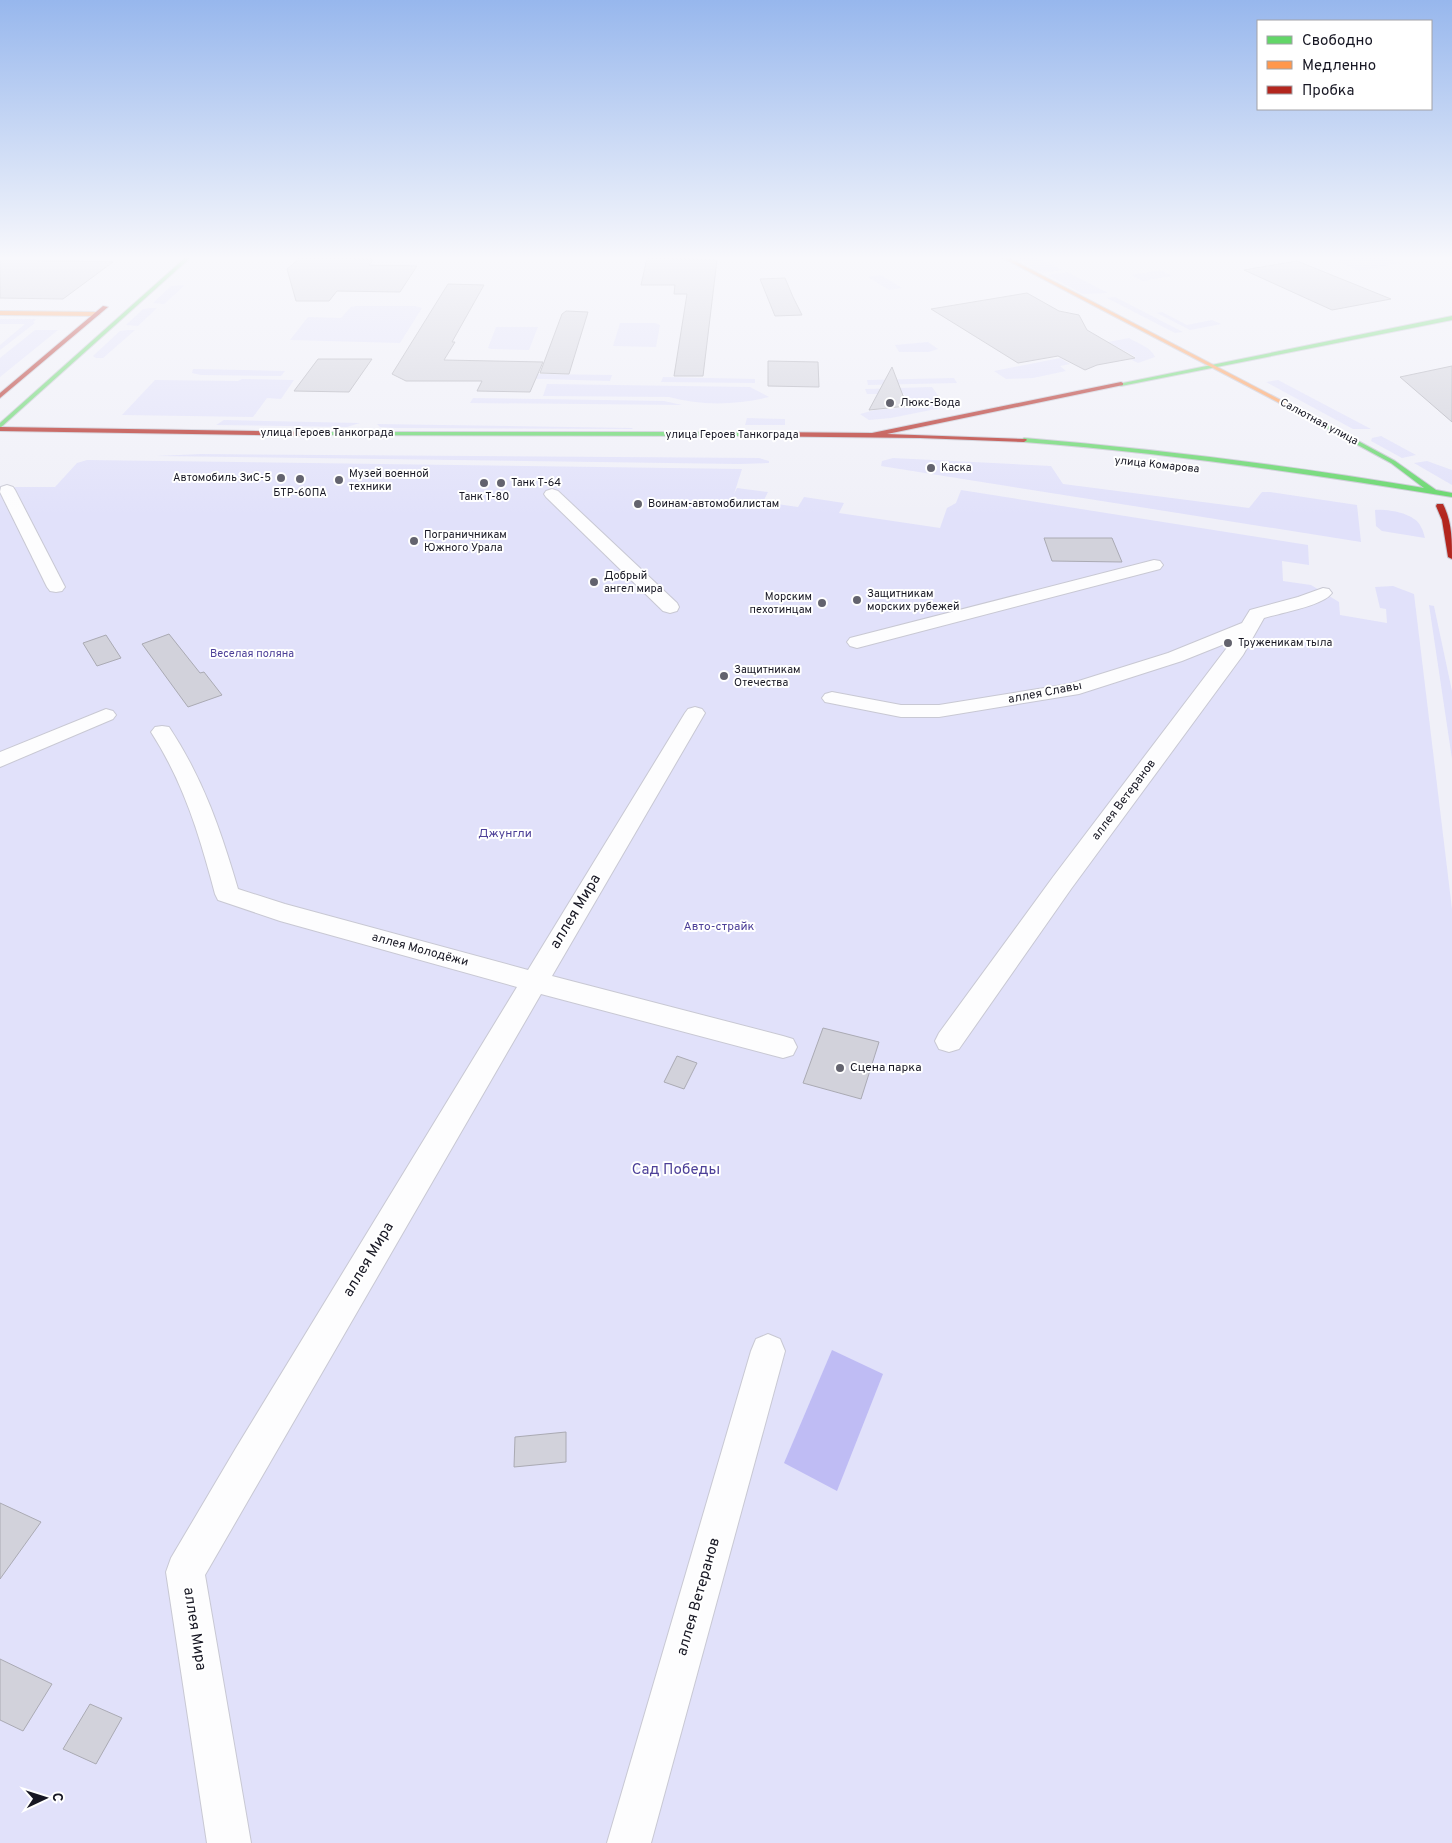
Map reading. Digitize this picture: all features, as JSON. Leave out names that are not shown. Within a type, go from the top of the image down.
[{"type":"main road","points":[[0,396],[62,344]]},
{"type":"main road","points":[[0,428],[91,344]]},
{"type":"main road","name":"Салютная улица","points":[[1169,344],[1393,462],[1434,492]]},
{"type":"main road","name":"улица Героев Танкограда","points":[[0,428],[381,433],[875,434],[1325,344]]},
{"type":"main road","points":[[860,448],[875,434]]},
{"type":"main road","name":"улица Комарова","points":[[875,434],[1004,439],[1122,448],[1307,470],[1452,495]]},
{"type":"main road","name":"улица Героев Танкограда","points":[[187,444],[803,446]]},
{"type":"main road","points":[[1229,473],[1284,480]]},
{"type":"main road","points":[[1434,492],[1435,505],[1446,520],[1452,558]]},
{"type":"main road","points":[[1435,505],[1452,508]]},
{"type":"street","points":[[7,490],[56,588]]},
{"type":"street","points":[[552,494],[670,607]]},
{"type":"street","points":[[857,642],[1154,565]]},
{"type":"street","name":"аллея Ветеранов","points":[[950,1041],[1062,883],[1236,650],[1257,614],[1304,601],[1323,593]]},
{"type":"street","name":"аллея Славы","points":[[832,698],[901,711],[939,711],[1072,690],[1175,657],[1250,627]]},
{"type":"street","name":"аллея Мира","points":[[229,1843],[185,1572],[254,1452],[695,713]]},
{"type":"street","points":[[0,760],[106,715]]},
{"type":"street","name":"аллея Молодёжи","points":[[162,732],[176,752],[204,812],[227,894],[280,912],[534,982],[783,1047]]},
{"type":"street","name":"аллея Ветеранов","points":[[629,1843],[768,1351]]},
{"type":"green space","points":[[1,344],[8,344],[0,350]]},
{"type":"green space","points":[[17,344],[41,344],[0,377],[0,358]]},
{"type":"green space","points":[[106,344],[119,344],[103,358],[93,356]]},
{"type":"green space","points":[[490,344],[531,344],[529,350],[488,348]]},
{"type":"green space","points":[[614,344],[657,344],[656,347],[613,346]]},
{"type":"green space","points":[[931,344],[938,349],[929,352],[899,352],[895,345]]},
{"type":"green space","points":[[1112,344],[1140,344],[1148,348],[1155,357],[1138,363],[1130,359],[1136,357]]},
{"type":"green space","points":[[1060,358],[1070,364],[1060,366],[1066,371],[1033,378],[1006,379],[994,371]]},
{"type":"green space","points":[[193,369],[285,371],[281,376],[201,375],[192,373]]},
{"type":"green space","points":[[471,373],[612,375],[610,381],[469,377]]},
{"type":"green space","points":[[663,377],[755,379],[755,383],[661,382]]},
{"type":"green space","points":[[954,378],[957,383],[868,385],[867,380]]},
{"type":"green space","points":[[242,379],[294,380],[281,399],[267,398],[253,417],[122,415],[155,380],[238,381]]},
{"type":"green space","points":[[1278,380],[1371,429],[1353,429],[1266,382]]},
{"type":"green space","points":[[547,384],[750,387],[769,397],[744,402],[706,403],[669,397],[543,396]]},
{"type":"green space","points":[[932,387],[946,407],[891,418],[869,420],[860,414],[875,410],[910,407],[904,394],[867,394],[865,389]]},
{"type":"green space","points":[[473,398],[664,401],[682,405],[470,403]]},
{"type":"green space","points":[[747,418],[785,419],[785,425],[745,425]]},
{"type":"green space","points":[[224,420],[360,423],[347,427],[216,425]]},
{"type":"green space","points":[[377,424],[633,429],[394,428],[380,427]]},
{"type":"green space","points":[[1381,436],[1416,455],[1402,458],[1371,441],[1372,438]]},
{"type":"green space","points":[[201,454],[759,458],[769,461],[769,463],[156,456]]},
{"type":"green space","points":[[893,458],[1051,466],[1063,484],[1249,508],[1262,492],[1357,505],[1361,542],[881,466],[882,461]]},
{"type":"green space","name":"Сад Победы","points":[[87,460],[742,469],[734,494],[737,488],[768,492],[763,502],[798,507],[804,497],[844,503],[839,513],[940,528],[947,508],[956,503],[961,490],[1308,545],[1309,565],[1282,561],[1283,581],[1311,585],[1339,602],[1340,615],[1387,623],[1386,609],[1380,608],[1375,587],[1393,586],[1414,594],[1452,909],[1452,1843],[0,1843],[0,492],[15,487],[55,487],[77,463]]},
{"type":"green space","points":[[1427,461],[1452,470],[1452,485],[1414,463]]},
{"type":"green space","points":[[1375,510],[1394,511],[1413,518],[1421,527],[1425,538],[1382,531],[1376,526]]},
{"type":"green space","points":[[1429,605],[1434,606],[1452,691],[1452,759]]},
{"type":"water","points":[[832,1350],[883,1374],[837,1491],[784,1463]]},
{"type":"building","points":[[411,344],[454,344],[444,360],[543,362],[530,392],[477,391],[482,381],[406,381],[392,374]]},
{"type":"building","points":[[551,344],[578,344],[569,374],[540,373]]},
{"type":"building","points":[[679,344],[707,344],[703,376],[674,376]]},
{"type":"building","points":[[987,344],[1111,344],[1135,358],[1097,365],[1085,370],[1058,356],[1018,363]]},
{"type":"building","points":[[318,359],[372,359],[349,392],[294,391]]},
{"type":"building","points":[[768,361],[818,362],[819,387],[768,386]]},
{"type":"building","points":[[1452,366],[1452,422],[1400,377]]},
{"type":"building","points":[[892,367],[907,406],[869,410]]},
{"type":"building","points":[[1044,538],[1112,538],[1122,562],[1052,561]]},
{"type":"building","points":[[169,634],[200,673],[204,672],[222,695],[188,707],[142,644]]},
{"type":"building","points":[[106,635],[121,658],[97,666],[83,643]]},
{"type":"building","name":"Сцена парка","points":[[823,1028],[879,1042],[861,1099],[803,1083]]},
{"type":"building","points":[[677,1056],[697,1063],[684,1089],[664,1082]]},
{"type":"building","points":[[566,1432],[566,1462],[514,1467],[515,1437]]},
{"type":"building","points":[[0,1503],[41,1522],[0,1579]]},
{"type":"building","points":[[0,1659],[52,1684],[23,1731],[0,1720]]},
{"type":"building","points":[[90,1704],[122,1718],[96,1764],[63,1749]]},
{"type":"traffic: fast","points":[[0,426],[92,344]]},
{"type":"traffic: fast","points":[[1121,384],[1322,344]]},
{"type":"traffic: fast","points":[[1312,418],[1393,462],[1434,492]]},
{"type":"traffic: fast","points":[[317,434],[751,434]]},
{"type":"traffic: fast","points":[[1024,440],[1131,449],[1238,462],[1452,495]]},
{"type":"traffic: slow","points":[[1170,344],[1312,418]]},
{"type":"traffic: jam","points":[[0,396],[61,344]]},
{"type":"traffic: jam","points":[[875,434],[1121,384]]},
{"type":"traffic: jam","points":[[0,429],[317,434]]},
{"type":"traffic: jam","points":[[751,434],[920,436],[1024,440]]},
{"type":"traffic: jam","points":[[1440,506],[1446,520],[1452,557]]},
{"type":"place","name":"Люкс-Вода","points":[[890,403]]},
{"type":"place","name":"Каска","points":[[931,468]]},
{"type":"place","name":"Автомобиль ЗиС-5","points":[[281,478]]},
{"type":"place","name":"БТР-60ПА","points":[[300,479]]},
{"type":"place","name":"Музей военной техники","points":[[339,480]]},
{"type":"place","name":"Танк Т-80","points":[[484,483]]},
{"type":"place","name":"Танк Т-64","points":[[501,483]]},
{"type":"place","name":"Воинам-автомобилистам","points":[[638,504]]},
{"type":"place","name":"Пограничникам Южного Урала","points":[[414,541]]},
{"type":"place","name":"Добрый ангел мира","points":[[594,582]]},
{"type":"place","name":"Защитникам морских рубежей","points":[[857,600]]},
{"type":"place","name":"Морским пехотинцам","points":[[822,603]]},
{"type":"place","name":"Труженикам тыла","points":[[1228,643]]},
{"type":"place","name":"Защитникам Отечества","points":[[724,676]]},
{"type":"place","name":"Сцена парка","points":[[840,1068]]},
{"type":"park label","name":"Веселая поляна","points":[[252,654]]},
{"type":"park label","name":"Джунгли","points":[[505,834]]},
{"type":"park label","name":"Авто-страйк","points":[[719,927]]}]
